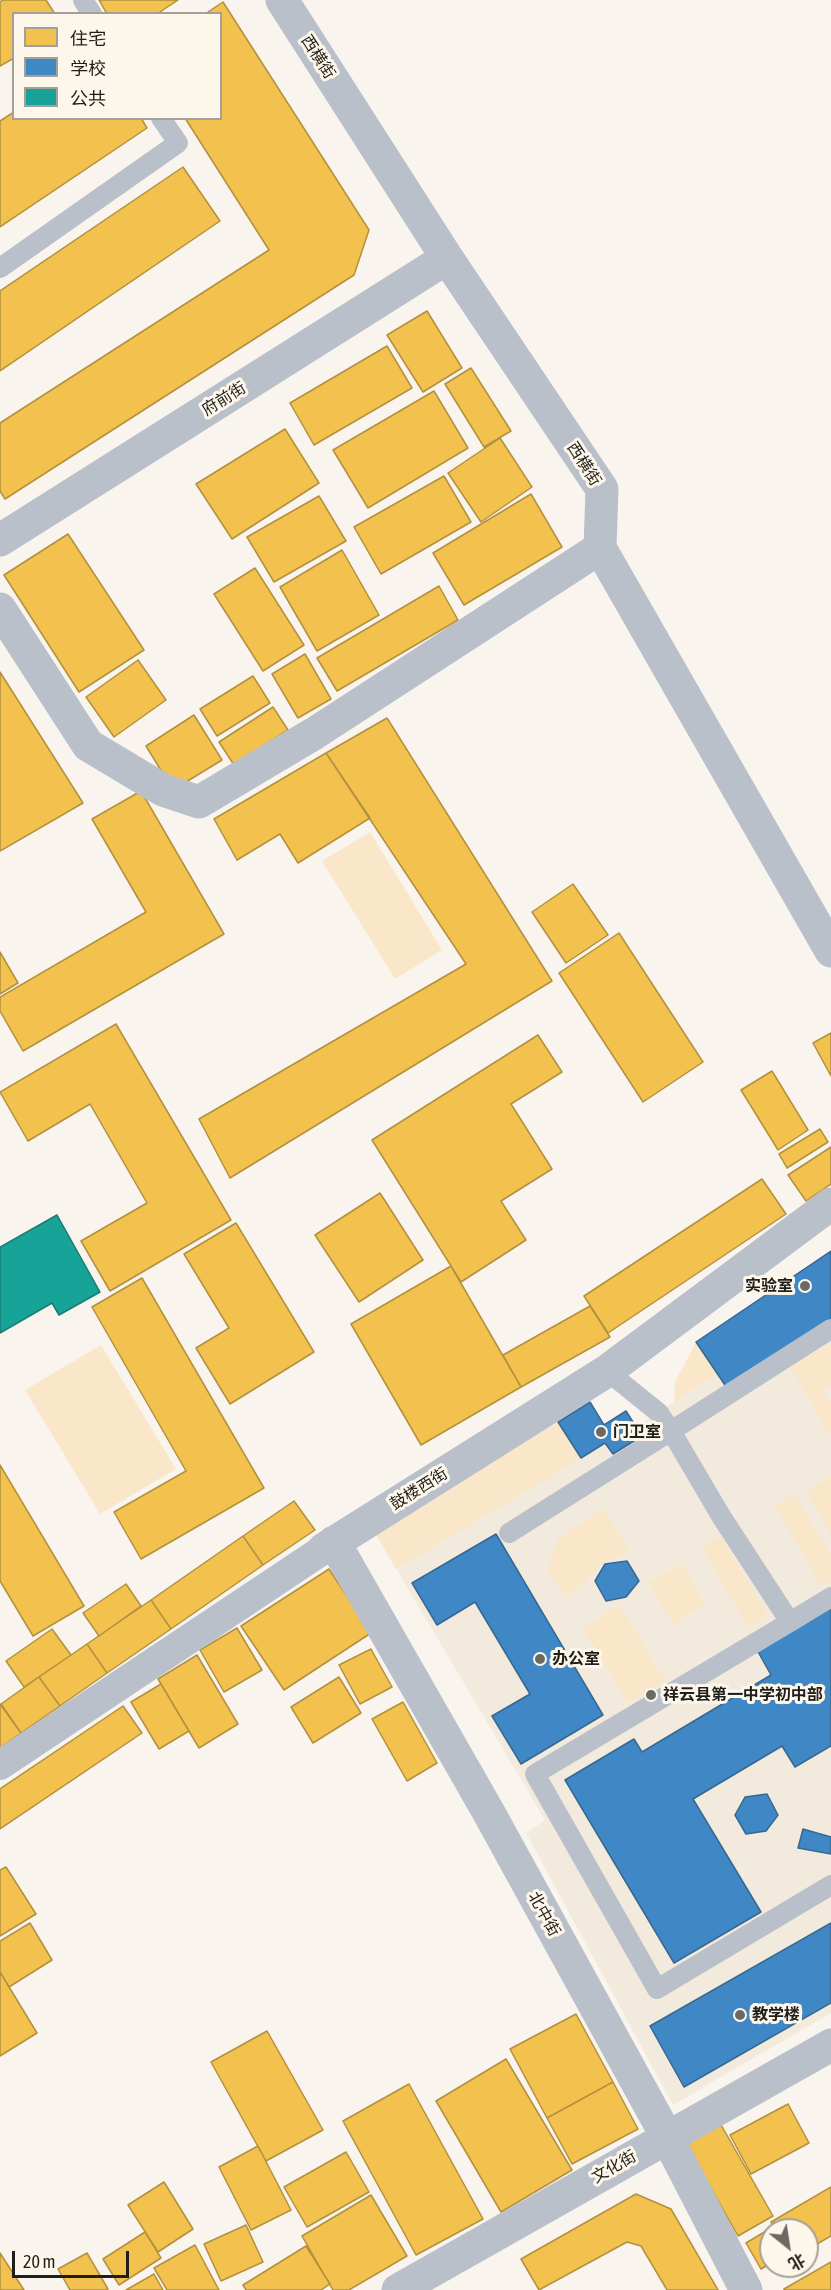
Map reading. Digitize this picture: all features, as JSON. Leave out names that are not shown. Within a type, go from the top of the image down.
[{"type":"street","name":"西横街","points":[[282,0],[447,258],[602,489],[600,548]]},
{"type":"street","name":"府前街","points":[[0,540],[447,258]]},
{"type":"street","points":[[0,609],[88,744],[163,790],[199,802],[315,734],[600,548],[831,951]]},
{"type":"street","name":"鼓楼西街","points":[[0,1765],[329,1546],[607,1371],[831,1204]]},
{"type":"street","name":"北中街","points":[[329,1546],[489,1813],[667,2137],[746,2290]]},
{"type":"street","name":"文化街","points":[[398,2290],[831,2045]]},
{"type":"lane","points":[[0,268],[178,143],[162,120]]},
{"type":"lane","points":[[509,1533],[776,1366],[831,1329]]},
{"type":"lane","points":[[607,1371],[659,1413],[721,1516],[790,1622]]},
{"type":"lane","points":[[831,1597],[535,1774],[657,1989],[831,1885]]},
{"type":"shaded area","points":[[370,832],[442,950],[395,979],[322,861]]},
{"type":"shaded area","name":"祥云县第一中学初中部","points":[[831,1251],[831,2013],[673,2105],[526,1833],[545,1820],[375,1533],[590,1402],[604,1425],[626,1411],[636,1427],[717,1374],[696,1342]]},
{"type":"shaded area","points":[[696,1342],[717,1374],[674,1402],[675,1382]]},
{"type":"shaded area","points":[[831,1343],[831,1386],[823,1391],[831,1404],[831,1437],[790,1367]]},
{"type":"shaded area","points":[[101,1345],[176,1469],[100,1514],[25,1390]]},
{"type":"shaded area","points":[[558,1422],[581,1458],[396,1569],[375,1533]]},
{"type":"shaded area","points":[[831,1476],[831,1535],[806,1491]]},
{"type":"shaded area","points":[[795,1494],[831,1556],[831,1581],[821,1586],[775,1505]]},
{"type":"shaded area","points":[[604,1509],[630,1553],[599,1564],[588,1580],[565,1598],[548,1570],[558,1538]]},
{"type":"shaded area","points":[[721,1536],[768,1616],[748,1628],[702,1547]]},
{"type":"shaded area","points":[[682,1563],[705,1605],[673,1624],[649,1582]]},
{"type":"shaded area","points":[[620,1605],[665,1681],[628,1703],[582,1628]]},
{"type":"building: 住宅","points":[[3,0],[46,0],[54,12],[12,12],[12,59],[0,66],[0,2]]},
{"type":"building: 住宅","points":[[99,0],[178,0],[160,12],[106,12]]},
{"type":"building: 住宅","points":[[223,2],[369,230],[354,275],[5,499],[0,491],[0,423],[269,250],[186,120],[222,120],[222,12],[208,12]]},
{"type":"building: 住宅","points":[[12,113],[12,120],[142,120],[147,128],[0,227],[0,121]]},
{"type":"building: 住宅","points":[[183,167],[220,221],[0,371],[0,291]]},
{"type":"building: 住宅","points":[[427,311],[462,368],[423,392],[387,335]]},
{"type":"building: 住宅","points":[[387,346],[412,388],[314,445],[290,403]]},
{"type":"building: 住宅","points":[[471,368],[511,431],[484,447],[445,384]]},
{"type":"building: 住宅","points":[[434,391],[468,448],[368,508],[333,450]]},
{"type":"building: 住宅","points":[[285,429],[319,483],[232,539],[196,484]]},
{"type":"building: 住宅","points":[[500,438],[532,487],[481,522],[448,473]]},
{"type":"building: 住宅","points":[[444,476],[471,522],[381,574],[354,527]]},
{"type":"building: 住宅","points":[[531,494],[562,547],[464,605],[433,553]]},
{"type":"building: 住宅","points":[[319,496],[346,541],[274,582],[247,537]]},
{"type":"building: 住宅","points":[[68,534],[144,650],[79,692],[4,575]]},
{"type":"building: 住宅","points":[[342,550],[379,615],[317,651],[280,587]]},
{"type":"building: 住宅","points":[[255,568],[304,645],[263,671],[214,594]]},
{"type":"building: 住宅","points":[[439,586],[458,620],[337,691],[317,658]]},
{"type":"building: 住宅","points":[[305,654],[331,699],[298,718],[272,674]]},
{"type":"building: 住宅","points":[[138,660],[166,700],[114,737],[86,697]]},
{"type":"building: 住宅","points":[[0,672],[83,803],[0,851]]},
{"type":"building: 住宅","points":[[253,676],[270,703],[217,736],[200,709]]},
{"type":"building: 住宅","points":[[273,707],[288,730],[234,765],[219,742]]},
{"type":"building: 住宅","points":[[194,715],[222,760],[173,790],[146,746]]},
{"type":"building: 住宅","points":[[387,718],[552,981],[230,1178],[199,1119],[466,964],[326,753]]},
{"type":"building: 住宅","points":[[326,753],[370,818],[298,863],[280,834],[237,860],[214,819]]},
{"type":"building: 住宅","points":[[141,791],[224,934],[23,1051],[0,1011],[0,997],[146,912],[92,819]]},
{"type":"building: 住宅","points":[[573,884],[608,935],[566,963],[532,912]]},
{"type":"building: 住宅","points":[[619,933],[703,1062],[643,1102],[559,973]]},
{"type":"building: 住宅","points":[[0,952],[18,983],[0,994]]},
{"type":"building: 住宅","points":[[116,1024],[231,1220],[110,1291],[81,1241],[147,1203],[90,1104],[28,1141],[0,1092]]},
{"type":"building: 住宅","points":[[831,1033],[831,1076],[813,1043]]},
{"type":"building: 住宅","points":[[538,1035],[562,1072],[511,1104],[552,1169],[501,1201],[526,1240],[461,1282],[372,1140]]},
{"type":"building: 住宅","points":[[772,1071],[808,1130],[778,1150],[741,1090]]},
{"type":"building: 住宅","points":[[820,1129],[828,1142],[787,1168],[779,1154]]},
{"type":"building: 住宅","points":[[831,1147],[831,1184],[806,1201],[788,1175]]},
{"type":"building: 住宅","points":[[762,1179],[786,1214],[608,1333],[584,1296]]},
{"type":"building: 住宅","points":[[380,1193],[423,1260],[359,1302],[315,1235]]},
{"type":"building: 住宅","points":[[236,1223],[314,1352],[230,1404],[196,1348],[229,1328],[184,1254]]},
{"type":"building: 住宅","points":[[451,1266],[521,1387],[421,1445],[351,1324]]},
{"type":"building: 住宅","points":[[142,1278],[264,1488],[141,1559],[114,1512],[186,1471],[92,1307]]},
{"type":"building: 住宅","points":[[590,1306],[610,1337],[521,1387],[503,1355]]},
{"type":"building: 住宅","points":[[0,1465],[84,1606],[33,1636],[0,1581]]},
{"type":"building: 住宅","points":[[294,1501],[315,1530],[263,1565],[243,1536]]},
{"type":"building: 住宅","points":[[243,1536],[263,1565],[171,1629],[151,1600]]},
{"type":"building: 住宅","points":[[329,1569],[371,1633],[284,1690],[241,1626]]},
{"type":"building: 住宅","points":[[126,1584],[141,1606],[99,1636],[83,1613]]},
{"type":"building: 住宅","points":[[151,1600],[171,1629],[107,1673],[87,1644]]},
{"type":"building: 住宅","points":[[237,1628],[262,1670],[224,1692],[200,1650]]},
{"type":"building: 住宅","points":[[52,1629],[71,1655],[24,1687],[6,1661]]},
{"type":"building: 住宅","points":[[87,1644],[107,1673],[60,1706],[39,1677]]},
{"type":"building: 住宅","points":[[371,1649],[392,1687],[360,1704],[339,1665]]},
{"type":"building: 住宅","points":[[197,1655],[238,1724],[199,1748],[158,1679]]},
{"type":"building: 住宅","points":[[39,1677],[60,1706],[21,1733],[1,1704]]},
{"type":"building: 住宅","points":[[339,1677],[361,1713],[313,1743],[291,1707]]},
{"type":"building: 住宅","points":[[161,1684],[189,1731],[159,1749],[131,1702]]},
{"type":"building: 住宅","points":[[403,1702],[437,1763],[407,1781],[372,1719]]},
{"type":"building: 住宅","points":[[0,1704],[21,1733],[0,1748]]},
{"type":"building: 住宅","points":[[123,1706],[142,1733],[0,1829],[0,1789]]},
{"type":"building: 住宅","points":[[6,1867],[36,1914],[0,1936],[0,1870]]},
{"type":"building: 住宅","points":[[30,1923],[52,1960],[9,1987],[0,1972],[0,1941]]},
{"type":"building: 住宅","points":[[0,1972],[37,2033],[0,2056]]},
{"type":"building: 住宅","points":[[576,2014],[613,2082],[547,2118],[510,2049]]},
{"type":"building: 住宅","points":[[267,2031],[323,2130],[266,2161],[211,2062]]},
{"type":"building: 住宅","points":[[506,2059],[572,2170],[501,2212],[436,2101]]},
{"type":"building: 住宅","points":[[613,2082],[638,2129],[572,2164],[547,2118]]},
{"type":"building: 住宅","points":[[409,2084],[483,2219],[416,2255],[343,2121]]},
{"type":"building: 住宅","points":[[788,2104],[809,2143],[751,2174],[730,2135]]},
{"type":"building: 住宅","points":[[716,2116],[773,2216],[759,2218],[759,2224],[738,2236],[681,2135]]},
{"type":"building: 住宅","points":[[258,2146],[291,2210],[251,2230],[219,2167]]},
{"type":"building: 住宅","points":[[346,2152],[369,2192],[307,2227],[284,2187]]},
{"type":"building: 住宅","points":[[164,2182],[193,2229],[158,2252],[128,2205]]},
{"type":"building: 住宅","points":[[831,2187],[831,2236],[819,2243],[819,2218],[778,2218]]},
{"type":"building: 住宅","points":[[636,2194],[671,2209],[718,2290],[667,2290],[641,2246],[627,2242],[539,2290],[521,2259]]},
{"type":"building: 住宅","points":[[371,2195],[407,2256],[349,2290],[333,2290],[302,2236]]},
{"type":"building: 住宅","points":[[246,2225],[263,2262],[221,2281],[204,2244]]},
{"type":"building: 住宅","points":[[145,2232],[161,2258],[119,2285],[103,2259]]},
{"type":"building: 住宅","points":[[759,2235],[759,2266],[746,2243]]},
{"type":"building: 住宅","points":[[195,2245],[219,2290],[167,2290],[154,2268]]},
{"type":"building: 住宅","points":[[306,2246],[330,2284],[321,2290],[246,2290],[243,2285]]},
{"type":"building: 住宅","points":[[0,2253],[24,2290],[0,2290]]},
{"type":"building: 住宅","points":[[87,2253],[108,2289],[70,2290],[58,2269]]},
{"type":"building: 住宅","points":[[831,2262],[831,2290],[784,2290],[803,2278],[819,2278],[819,2269]]},
{"type":"building: 住宅","points":[[154,2274],[163,2290],[126,2290]]},
{"type":"building: 学校","name":"实验室","points":[[831,1251],[831,1321],[729,1391],[696,1342]]},
{"type":"building: 学校","name":"门卫室","points":[[590,1402],[604,1425],[626,1411],[642,1436],[613,1454],[605,1443],[581,1458],[558,1422]]},
{"type":"building: 学校","name":"办公室","points":[[496,1534],[603,1715],[521,1764],[492,1716],[530,1694],[475,1602],[437,1625],[412,1583]]},
{"type":"building: 学校","points":[[627,1561],[639,1581],[626,1597],[606,1601],[595,1581],[605,1564]]},
{"type":"building: 学校","points":[[831,1606],[831,1746],[795,1767],[782,1746],[693,1799],[761,1912],[674,1963],[565,1780],[634,1739],[642,1752],[771,1675],[757,1650]]},
{"type":"building: 学校","points":[[767,1794],[778,1815],[766,1831],[746,1834],[735,1815],[745,1797]]},
{"type":"building: 学校","points":[[803,1829],[831,1837],[831,1854],[798,1848]]},
{"type":"building: 学校","name":"教学楼","points":[[831,1923],[831,2003],[684,2087],[650,2026]]},
{"type":"building: 公共","points":[[57,1215],[100,1292],[59,1315],[52,1303],[0,1333],[0,1247]]},
{"type":"place","name":"实验室","points":[[805,1286]]},
{"type":"place","name":"门卫室","points":[[601,1432]]},
{"type":"place","name":"办公室","points":[[540,1659]]},
{"type":"place","name":"祥云县第一中学初中部","points":[[651,1695]]},
{"type":"place","name":"教学楼","points":[[740,2015]]}]
